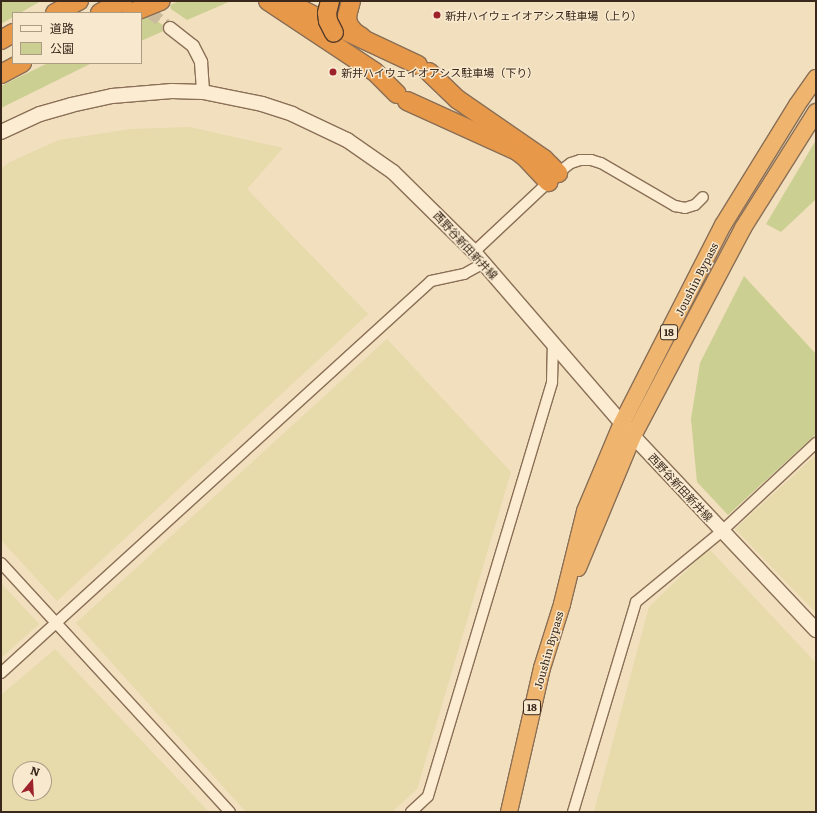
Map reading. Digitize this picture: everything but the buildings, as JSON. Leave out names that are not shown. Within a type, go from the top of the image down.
[{"type":"highway","points":[[48,12],[66,1]]},
{"type":"highway","points":[[57,12],[79,1]]},
{"type":"highway","points":[[102,12],[123,1]]},
{"type":"highway","points":[[134,12],[161,1]]},
{"type":"highway","points":[[268,1],[375,72]]},
{"type":"highway","points":[[287,1],[320,19],[424,69],[458,99],[544,159],[553,177]]},
{"type":"highway","points":[[330,1],[327,13],[328,21],[334,33],[402,98],[517,151],[553,177]]},
{"type":"highway","points":[[352,1],[347,16],[348,24],[354,32],[376,46]]},
{"type":"highway","points":[[1,40],[12,34]]},
{"type":"highway","points":[[1,64],[12,58]]},
{"type":"highway","points":[[1,74],[20,64]]},
{"type":"highway","name":"Joushin Bypass","points":[[509,812],[542,668],[562,604],[585,511],[622,423],[723,225],[796,105],[816,78]]},
{"type":"highway","name":"Joushin Bypass","points":[[562,604],[597,527],[633,436],[744,228],[786,157],[816,112]]},
{"type":"main road","name":"西野谷新田新井線","points":[[1,132],[40,114],[112,96],[144,93],[203,92],[262,104],[292,114],[347,140],[393,172],[474,252],[553,341],[633,436],[816,630]]},
{"type":"street","points":[[170,28],[193,46],[201,62],[203,92]]},
{"type":"street","points":[[474,252],[553,177],[571,163],[580,160],[591,160],[612,168],[674,206],[685,208],[695,205],[702,197]]},
{"type":"street","points":[[1,673],[431,281],[464,274],[484,263]]},
{"type":"street","points":[[411,812],[428,796],[552,382],[553,341]]},
{"type":"street","points":[[573,812],[636,602],[722,530],[816,443]]},
{"type":"street","points":[[1,563],[230,812]]},
{"type":"shaded area","points":[[190,127],[283,148],[247,189],[368,314],[57,601],[1,540],[1,169],[10,162],[59,140],[131,129]]},
{"type":"shaded area","points":[[387,339],[511,472],[417,789],[392,812],[246,812],[76,623]]},
{"type":"shaded area","points":[[816,455],[816,613],[735,529]]},
{"type":"shaded area","points":[[709,549],[816,663],[816,812],[594,812],[649,607]]},
{"type":"shaded area","points":[[1,583],[39,624],[1,658]]},
{"type":"shaded area","points":[[55,649],[209,812],[1,812],[1,695]]},
{"type":"green space","points":[[41,1],[22,12],[12,12],[12,18],[1,24],[1,2]]},
{"type":"green space","points":[[179,1],[231,1],[187,20],[171,9],[170,5]]},
{"type":"green space","points":[[148,14],[168,29],[142,41],[142,17]]},
{"type":"green space","points":[[46,64],[90,64],[1,108],[1,86]]},
{"type":"green space","points":[[816,140],[816,199],[781,232],[766,224]]},
{"type":"green space","points":[[744,276],[816,354],[816,434],[728,515],[697,482],[691,419],[700,363]]},
{"type":"tunnel","points":[[136,1],[170,28]]},
{"type":"place","name":"新井ハイウェイオアシス駐車場（上り）","points":[[437,15]]},
{"type":"place","name":"新井ハイウェイオアシス駐車場（下り）","points":[[333,72]]}]
